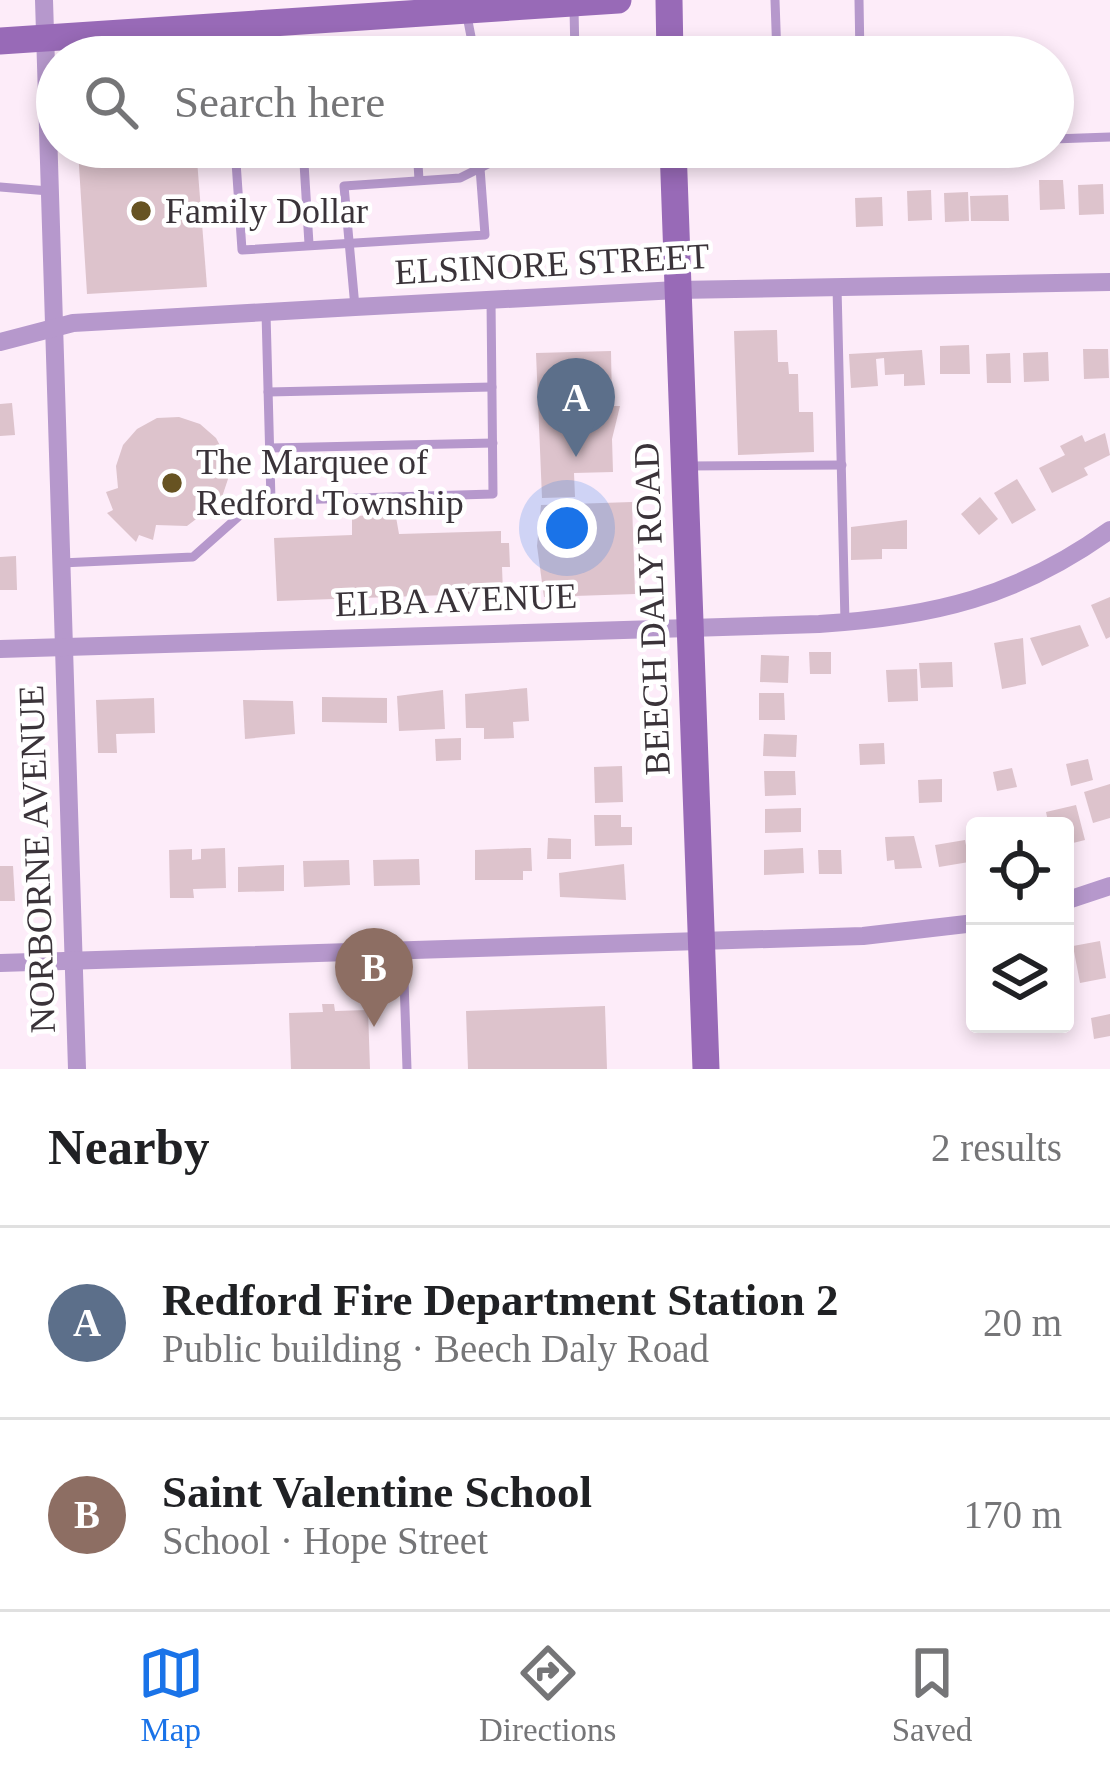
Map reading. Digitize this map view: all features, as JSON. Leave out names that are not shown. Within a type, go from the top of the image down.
[{"type":"main road","points":[[77,36],[451,7],[618,0]]},
{"type":"main road","points":[[669,0],[670,36]]},
{"type":"main road","points":[[0,40],[36,38]]},
{"type":"main road","name":"BEECH DALY ROAD","points":[[674,168],[706,1069]]},
{"type":"street","name":"NORBORNE AVENUE","points":[[44,0],[45,36]]},
{"type":"street","name":"NORBORNE AVENUE","points":[[50,168],[76,1069]]},
{"type":"street","name":"ELSINORE STREET","points":[[0,341],[73,323],[355,307],[677,290],[1110,282]]},
{"type":"street","name":"ELBA AVENUE","points":[[0,649],[845,622],[966,605],[1051,568],[1110,530]]},
{"type":"street","points":[[1074,898],[1110,886]]},
{"type":"street","points":[[0,963],[863,936],[966,924]]},
{"type":"lane","points":[[775,0],[776,36]]},
{"type":"lane","points":[[859,0],[860,36]]},
{"type":"lane","points":[[574,3],[574,36]]},
{"type":"lane","points":[[451,7],[465,36]]},
{"type":"lane","points":[[206,28],[207,36]]},
{"type":"lane","points":[[1074,138],[1110,137]]},
{"type":"lane","points":[[237,168],[242,250],[309,244],[349,242],[485,235],[480,168],[460,178],[344,186],[349,242],[355,307]]},
{"type":"lane","points":[[304,168],[309,244]]},
{"type":"lane","points":[[418,168],[419,181]]},
{"type":"lane","points":[[0,187],[49,190]]},
{"type":"lane","points":[[837,287],[845,622]]},
{"type":"lane","points":[[61,563],[193,557],[256,501],[493,494],[491,300]]},
{"type":"lane","points":[[266,313],[271,501]]},
{"type":"lane","points":[[268,392],[492,387]]},
{"type":"lane","points":[[270,448],[493,443]]},
{"type":"lane","points":[[683,466],[842,464]]},
{"type":"lane","points":[[403,950],[406,1069]]},
{"type":"building","points":[[79,168],[198,168],[207,287],[87,294]]},
{"type":"building","points":[[1039,180],[1063,180],[1065,209],[1040,210]]},
{"type":"building","points":[[1103,184],[1104,214],[1079,215],[1078,185]]},
{"type":"building","points":[[931,190],[932,220],[908,221],[907,191]]},
{"type":"building","points":[[968,192],[969,221],[945,222],[944,193]]},
{"type":"building","points":[[1008,195],[1009,221],[971,221],[970,196]]},
{"type":"building","points":[[882,197],[883,226],[856,227],[855,198]]},
{"type":"building","points":[[777,330],[778,362],[788,362],[789,374],[798,374],[799,412],[813,412],[814,452],[738,455],[734,331]]},
{"type":"building","points":[[969,345],[970,374],[940,374],[940,346]]},
{"type":"building","points":[[1083,349],[1108,349],[1109,378],[1084,379]]},
{"type":"building","points":[[922,350],[925,385],[904,386],[904,374],[885,375],[884,358],[876,359],[878,386],[851,388],[849,354]]},
{"type":"building","points":[[611,351],[612,406],[620,406],[612,439],[613,472],[574,473],[575,497],[542,498],[536,353]]},
{"type":"building","points":[[1048,352],[1049,381],[1024,382],[1023,353]]},
{"type":"building","points":[[1010,353],[1011,383],[987,383],[986,354]]},
{"type":"building","points":[[12,403],[15,435],[0,436],[0,404]]},
{"type":"building","name":"The Marquee of Redford Township","points":[[179,417],[200,424],[216,438],[226,457],[228,479],[221,500],[187,526],[156,525],[153,540],[139,535],[136,542],[107,513],[113,510],[106,492],[118,488],[116,466],[123,445],[137,429],[157,418]]},
{"type":"building","points":[[1105,433],[1110,455],[1084,468],[1088,475],[1052,493],[1039,468],[1065,455],[1060,446],[1082,435],[1085,442]]},
{"type":"building","points":[[1017,479],[1036,510],[1012,524],[994,493]]},
{"type":"building","points":[[980,497],[998,519],[979,535],[961,514]]},
{"type":"building","points":[[632,502],[635,594],[544,597],[537,546],[541,505]]},
{"type":"building","points":[[352,516],[396,517],[399,534],[501,531],[501,543],[509,543],[510,567],[502,567],[503,593],[277,601],[274,538],[352,535]]},
{"type":"building","points":[[907,520],[907,549],[882,549],[882,559],[851,560],[851,527]]},
{"type":"building","points":[[16,556],[17,590],[0,590],[0,557]]},
{"type":"building","points":[[1110,597],[1110,637],[1106,639],[1091,605]]},
{"type":"building","points":[[1080,625],[1089,646],[1042,666],[1030,638]]},
{"type":"building","points":[[1023,638],[1026,684],[1002,689],[994,643]]},
{"type":"building","points":[[809,652],[831,652],[831,674],[810,674]]},
{"type":"building","points":[[761,655],[789,656],[788,683],[760,682]]},
{"type":"building","points":[[952,662],[953,687],[921,688],[919,663]]},
{"type":"building","points":[[917,669],[918,701],[888,702],[886,670]]},
{"type":"building","points":[[527,688],[529,721],[513,722],[514,738],[484,739],[484,728],[466,728],[465,694]]},
{"type":"building","points":[[443,690],[445,729],[399,731],[397,696]]},
{"type":"building","points":[[759,693],[784,693],[785,720],[759,720]]},
{"type":"building","points":[[322,697],[387,698],[387,723],[322,722]]},
{"type":"building","points":[[154,698],[155,733],[116,734],[117,753],[98,753],[96,700]]},
{"type":"building","points":[[243,700],[293,701],[295,734],[245,739]]},
{"type":"building","points":[[764,734],[797,735],[796,757],[763,756]]},
{"type":"building","points":[[461,738],[461,760],[436,761],[435,739]]},
{"type":"building","points":[[884,743],[885,764],[860,765],[859,744]]},
{"type":"building","points":[[1088,759],[1093,780],[1071,786],[1066,764]]},
{"type":"building","points":[[622,766],[623,802],[595,803],[594,767]]},
{"type":"building","points":[[1012,768],[1017,787],[997,791],[993,772]]},
{"type":"building","points":[[764,771],[795,771],[796,795],[765,796]]},
{"type":"building","points":[[942,779],[942,802],[919,803],[918,780]]},
{"type":"building","points":[[1110,784],[1110,818],[1093,823],[1084,792]]},
{"type":"building","points":[[1076,805],[1085,840],[1074,843],[1074,817],[1047,817],[1046,812]]},
{"type":"building","points":[[801,808],[801,832],[765,833],[765,809]]},
{"type":"building","points":[[594,815],[621,815],[621,827],[632,827],[632,845],[595,846]]},
{"type":"building","points":[[914,836],[922,868],[895,869],[894,860],[887,861],[885,837]]},
{"type":"building","points":[[548,838],[571,839],[571,859],[547,859]]},
{"type":"building","points":[[965,840],[966,862],[939,867],[935,845]]},
{"type":"building","points":[[225,848],[226,888],[193,889],[194,898],[170,898],[169,850],[192,849],[192,860],[201,859],[201,849]]},
{"type":"building","points":[[531,848],[532,871],[523,871],[523,880],[475,880],[475,850]]},
{"type":"building","points":[[803,848],[804,873],[764,875],[764,850]]},
{"type":"building","points":[[818,850],[841,850],[842,874],[819,874]]},
{"type":"building","points":[[419,859],[420,885],[374,886],[373,860]]},
{"type":"building","points":[[349,860],[350,885],[304,887],[303,861]]},
{"type":"building","points":[[624,864],[626,900],[560,897],[559,873]]},
{"type":"building","points":[[284,865],[284,891],[238,892],[238,867]]},
{"type":"building","points":[[0,866],[13,866],[15,901],[0,901]]},
{"type":"building","points":[[1100,941],[1106,978],[1080,983],[1074,946]]},
{"type":"building","points":[[322,1004],[334,1004],[335,1011],[368,1010],[370,1069],[291,1069],[289,1013],[323,1012]]},
{"type":"building","points":[[605,1006],[607,1069],[468,1069],[466,1011]]},
{"type":"building","points":[[1110,1014],[1110,1036],[1094,1039],[1091,1018]]},
{"type":"place","name":"Family Dollar","points":[[141,211]]},
{"type":"place","name":"Redford Fire Department Station 2","points":[[576,457]]},
{"type":"place","name":"The Marquee of Redford Township","points":[[172,483]]},
{"type":"place","name":"Saint Valentine School","points":[[374,1027]]}]
